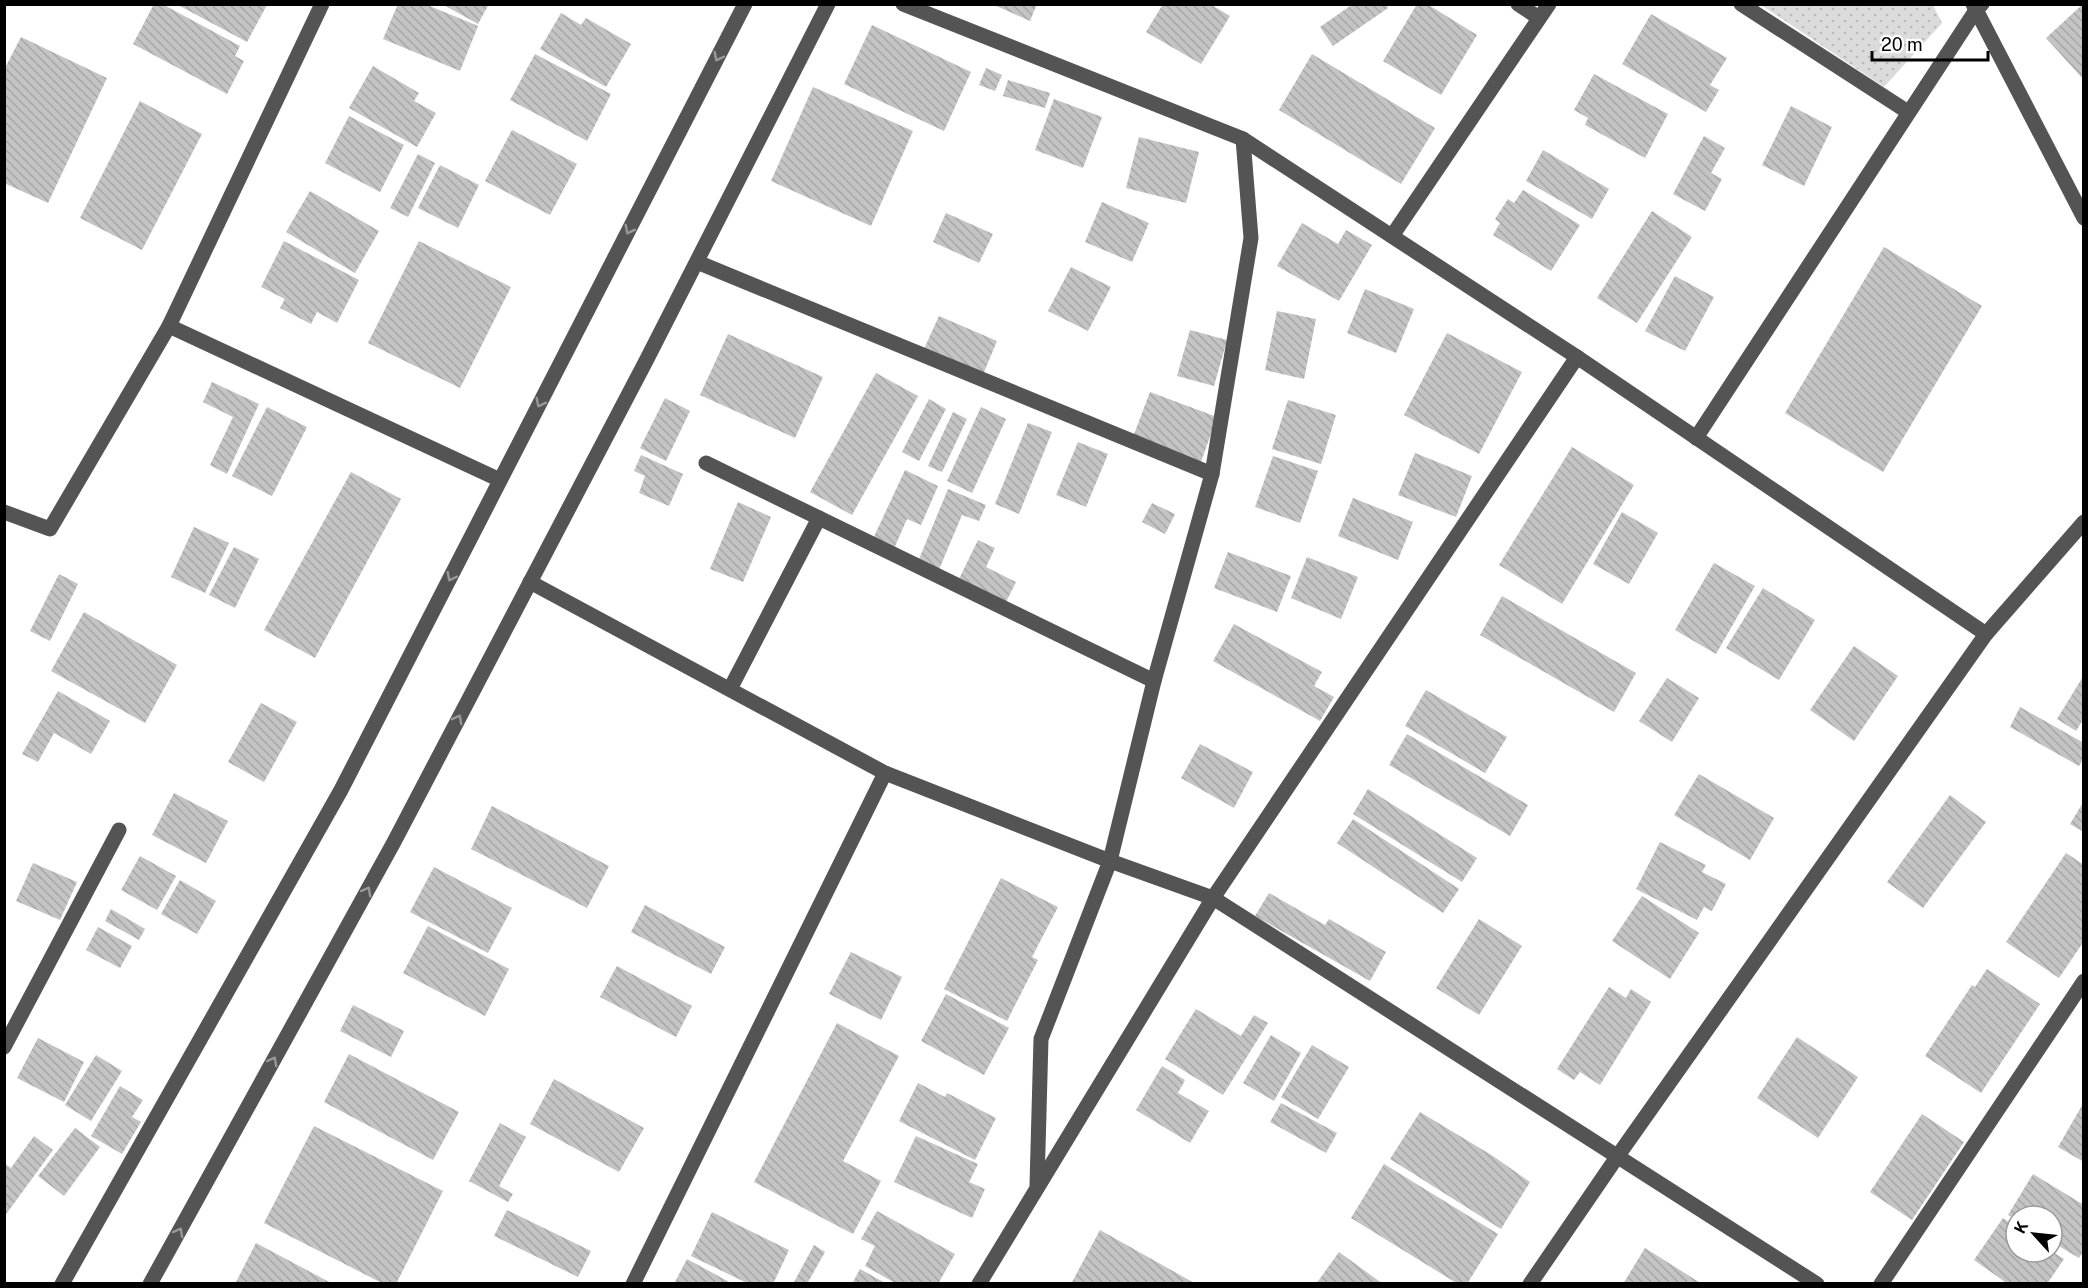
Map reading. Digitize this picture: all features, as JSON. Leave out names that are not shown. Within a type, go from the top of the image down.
[{"type":"street","points":[[4,512],[50,529],[170,326],[322,4]]},
{"type":"street","points":[[62,1284],[341,790],[745,4]]},
{"type":"street","points":[[150,1284],[393,842],[697,262],[828,4]]},
{"type":"street","points":[[903,4],[1243,139],[1577,357],[1986,634]]},
{"type":"street","points":[[1518,4],[1539,18]]},
{"type":"street","points":[[1392,236],[1548,4]]},
{"type":"street","points":[[1741,4],[1908,112]]},
{"type":"street","points":[[1696,438],[1977,6]]},
{"type":"street","points":[[1977,6],[2084,218]]},
{"type":"street","points":[[1037,1185],[1041,1039],[1110,861],[1154,681],[1212,474],[1251,238],[1243,139]]},
{"type":"street","points":[[697,262],[1212,474]]},
{"type":"street","points":[[170,326],[500,480]]},
{"type":"street","points":[[979,1284],[1213,898],[1577,357]]},
{"type":"street","points":[[706,463],[1154,681]]},
{"type":"street","points":[[730,689],[819,518]]},
{"type":"street","points":[[1530,1284],[1986,634],[2084,522]]},
{"type":"street","points":[[530,582],[885,773],[1110,861],[1213,898],[1817,1284]]},
{"type":"street","points":[[633,1284],[885,773]]},
{"type":"street","points":[[4,1047],[118,830]]},
{"type":"street","points":[[1881,1284],[2084,981]]},
{"type":"shaded area","points":[[1761,5],[1933,5],[1942,23],[1884,87]]},
{"type":"building","points":[[154,4],[162,4],[240,46],[235,56],[244,61],[227,94],[133,44]]},
{"type":"building","points":[[398,4],[425,4],[478,26],[460,71],[383,39]]},
{"type":"building","points":[[442,4],[489,4],[478,24]]},
{"type":"building","points":[[992,4],[1037,4],[1030,21]]},
{"type":"building","points":[[1163,4],[1210,4],[1230,16],[1201,64],[1146,32]]},
{"type":"building","points":[[1353,4],[1386,4],[1388,8],[1333,46],[1320,27]]},
{"type":"building","points":[[1417,4],[1427,4],[1477,35],[1441,95],[1383,61]]},
{"type":"building","points":[[2084,4],[2084,80],[2046,38]]},
{"type":"building","points":[[178,5],[267,5],[247,42]]},
{"type":"building","points":[[561,13],[581,25],[586,18],[631,44],[606,87],[540,49]]},
{"type":"building","points":[[1651,14],[1727,58],[1710,85],[1719,90],[1706,112],[1622,64]]},
{"type":"building","points":[[872,25],[971,72],[944,131],[844,84]]},
{"type":"building","points":[[21,37],[107,78],[48,203],[4,183],[4,70]]},
{"type":"building","points":[[535,54],[611,94],[587,141],[510,100]]},
{"type":"building","points":[[1312,54],[1435,128],[1401,184],[1279,110]]},
{"type":"building","points":[[373,66],[419,93],[414,101],[436,113],[417,147],[349,108]]},
{"type":"building","points":[[986,68],[1002,75],[995,91],[979,85]]},
{"type":"building","points":[[1594,74],[1668,114],[1645,158],[1585,125],[1588,118],[1574,110]]},
{"type":"building","points":[[1008,80],[1050,93],[1045,108],[1003,96]]},
{"type":"building","points":[[813,87],[913,131],[871,226],[771,181]]},
{"type":"building","points":[[1054,99],[1102,117],[1083,168],[1035,150]]},
{"type":"building","points":[[140,101],[202,134],[142,250],[80,218]]},
{"type":"building","points":[[1791,106],[1832,127],[1804,186],[1762,165]]},
{"type":"building","points":[[349,116],[404,145],[380,192],[325,163]]},
{"type":"building","points":[[512,130],[577,164],[550,215],[485,181]]},
{"type":"building","points":[[1704,136],[1725,148],[1711,173],[1722,179],[1705,211],[1673,194]]},
{"type":"building","points":[[1139,137],[1199,152],[1186,203],[1126,188]]},
{"type":"building","points":[[1543,150],[1609,189],[1592,219],[1526,181]]},
{"type":"building","points":[[418,154],[435,163],[408,217],[390,208]]},
{"type":"building","points":[[440,165],[479,185],[458,228],[418,208]]},
{"type":"building","points":[[1523,190],[1580,225],[1551,271],[1493,235],[1500,223],[1495,219],[1508,199],[1514,203]]},
{"type":"building","points":[[310,191],[379,231],[355,273],[286,232]]},
{"type":"building","points":[[1102,202],[1149,223],[1132,262],[1085,242]]},
{"type":"building","points":[[1652,211],[1692,237],[1637,323],[1597,298]]},
{"type":"building","points":[[946,213],[993,234],[979,263],[933,242]]},
{"type":"building","points":[[1302,223],[1338,244],[1346,230],[1372,245],[1339,301],[1277,266]]},
{"type":"building","points":[[284,241],[359,280],[337,323],[317,312],[311,324],[280,308],[285,299],[261,287]]},
{"type":"building","points":[[419,241],[511,287],[460,388],[368,343]]},
{"type":"building","points":[[1884,247],[1982,306],[1883,472],[1785,413]]},
{"type":"building","points":[[1071,267],[1111,287],[1088,331],[1048,311]]},
{"type":"building","points":[[1675,276],[1714,297],[1685,351],[1645,331]]},
{"type":"building","points":[[1365,289],[1414,309],[1396,353],[1347,333]]},
{"type":"building","points":[[1277,311],[1316,319],[1304,379],[1265,370]]},
{"type":"building","points":[[939,316],[997,341],[982,377],[923,351]]},
{"type":"building","points":[[1190,330],[1227,340],[1214,386],[1177,376]]},
{"type":"building","points":[[1447,333],[1522,372],[1479,454],[1404,415]]},
{"type":"building","points":[[728,334],[823,377],[795,438],[700,395]]},
{"type":"building","points":[[876,373],[918,396],[852,515],[810,492]]},
{"type":"building","points":[[212,382],[259,404],[227,474],[210,465],[233,417],[203,402]]},
{"type":"building","points":[[1150,392],[1217,417],[1201,462],[1133,437]]},
{"type":"building","points":[[665,398],[690,411],[666,461],[640,448]]},
{"type":"building","points":[[929,399],[946,409],[919,461],[902,452]]},
{"type":"building","points":[[1288,400],[1336,415],[1321,464],[1272,449]]},
{"type":"building","points":[[267,407],[307,427],[272,496],[232,476]]},
{"type":"building","points":[[981,407],[1006,419],[972,493],[947,481]]},
{"type":"building","points":[[953,412],[967,419],[942,472],[928,466]]},
{"type":"building","points":[[1028,423],[1052,432],[1019,514],[995,504]]},
{"type":"building","points":[[1078,442],[1108,454],[1086,507],[1056,495]]},
{"type":"building","points":[[1572,447],[1634,485],[1562,604],[1499,565]]},
{"type":"building","points":[[1415,453],[1472,476],[1456,517],[1398,495]]},
{"type":"building","points":[[641,455],[683,474],[669,506],[639,493],[645,476],[634,471]]},
{"type":"building","points":[[1273,456],[1318,471],[1300,523],[1255,507]]},
{"type":"building","points":[[905,470],[938,486],[921,525],[907,519],[893,551],[872,541]]},
{"type":"building","points":[[351,472],[401,499],[315,658],[264,630]]},
{"type":"building","points":[[948,489],[986,505],[979,521],[962,515],[938,572],[917,564]]},
{"type":"building","points":[[1353,498],[1413,522],[1398,560],[1338,536]]},
{"type":"building","points":[[738,502],[771,517],[743,582],[710,569]]},
{"type":"building","points":[[1152,503],[1175,514],[1165,534],[1142,522]]},
{"type":"building","points":[[1622,512],[1658,533],[1629,584],[1593,564]]},
{"type":"building","points":[[194,527],[229,543],[205,593],[171,577]]},
{"type":"building","points":[[978,540],[995,548],[986,567],[1016,582],[1006,602],[959,579]]},
{"type":"building","points":[[234,547],[259,559],[235,608],[209,595]]},
{"type":"building","points":[[1228,552],[1291,576],[1277,612],[1214,588]]},
{"type":"building","points":[[1307,557],[1358,577],[1341,619],[1291,598]]},
{"type":"building","points":[[1714,563],[1755,586],[1716,654],[1675,630]]},
{"type":"building","points":[[59,574],[78,584],[50,641],[30,631]]},
{"type":"building","points":[[1763,588],[1815,620],[1779,680],[1726,648]]},
{"type":"building","points":[[1502,596],[1636,673],[1614,712],[1480,635]]},
{"type":"building","points":[[84,612],[177,665],[145,723],[51,671]]},
{"type":"building","points":[[1234,624],[1322,672],[1314,686],[1334,697],[1320,721],[1213,661]]},
{"type":"building","points":[[1854,646],[1898,676],[1854,741],[1810,710]]},
{"type":"building","points":[[2084,675],[2084,718],[2076,731],[2057,719]]},
{"type":"building","points":[[1667,678],[1699,698],[1672,742],[1639,721]]},
{"type":"building","points":[[1426,690],[1507,737],[1485,773],[1405,726]]},
{"type":"building","points":[[58,691],[110,721],[91,754],[54,733],[38,762],[22,754]]},
{"type":"building","points":[[261,703],[297,722],[264,782],[228,762]]},
{"type":"building","points":[[2020,707],[2084,743],[2084,758],[2079,766],[2010,727]]},
{"type":"building","points":[[1407,734],[1528,805],[1510,836],[1389,765]]},
{"type":"building","points":[[1200,744],[1253,772],[1234,808],[1181,778]]},
{"type":"building","points":[[1699,774],[1774,818],[1750,860],[1674,815]]},
{"type":"building","points":[[1368,789],[1477,858],[1462,882],[1353,814]]},
{"type":"building","points":[[174,793],[228,821],[206,863],[152,835]]},
{"type":"building","points":[[1950,795],[1986,822],[1923,908],[1887,882]]},
{"type":"building","points":[[2084,801],[2084,832],[2070,824]]},
{"type":"building","points":[[492,806],[609,866],[587,908],[471,849]]},
{"type":"building","points":[[1353,819],[1459,889],[1443,913],[1337,843]]},
{"type":"building","points":[[1660,842],[1706,865],[1702,872],[1726,884],[1712,911],[1704,907],[1697,920],[1636,889]]},
{"type":"building","points":[[2066,853],[2084,865],[2084,941],[2059,978],[2006,942]]},
{"type":"building","points":[[140,856],[176,876],[157,910],[121,890]]},
{"type":"building","points":[[33,863],[77,882],[60,920],[16,901]]},
{"type":"building","points":[[434,867],[512,908],[488,953],[410,912]]},
{"type":"building","points":[[1001,878],[1058,907],[1032,957],[1038,960],[1007,1021],[944,989]]},
{"type":"building","points":[[180,880],[216,901],[197,934],[161,914]]},
{"type":"building","points":[[1269,893],[1325,925],[1329,919],[1386,952],[1370,981],[1255,916]]},
{"type":"building","points":[[1642,896],[1699,933],[1670,979],[1612,941]]},
{"type":"building","points":[[645,905],[725,947],[711,974],[631,932]]},
{"type":"building","points":[[111,909],[145,929],[139,940],[105,921]]},
{"type":"building","points":[[1479,919],[1522,946],[1479,1015],[1436,988]]},
{"type":"building","points":[[428,926],[509,969],[485,1016],[403,973]]},
{"type":"building","points":[[98,927],[132,946],[120,968],[86,950]]},
{"type":"building","points":[[851,952],[902,977],[881,1020],[829,994]]},
{"type":"building","points":[[617,966],[692,1006],[676,1037],[600,997]]},
{"type":"building","points":[[1987,969],[2040,1004],[1981,1093],[1925,1056],[1972,985],[1975,987]]},
{"type":"building","points":[[1609,987],[1626,998],[1631,989],[1651,1002],[1600,1085],[1580,1072],[1574,1080],[1557,1069]]},
{"type":"building","points":[[946,994],[1009,1028],[984,1075],[921,1041]]},
{"type":"building","points":[[353,1005],[404,1031],[391,1057],[340,1031]]},
{"type":"building","points":[[1196,1009],[1241,1036],[1254,1015],[1268,1023],[1223,1095],[1165,1059]]},
{"type":"building","points":[[837,1023],[899,1056],[843,1161],[881,1181],[853,1234],[754,1182]]},
{"type":"building","points":[[1271,1035],[1301,1053],[1274,1101],[1243,1083]]},
{"type":"building","points":[[1797,1037],[1858,1077],[1818,1138],[1757,1098]]},
{"type":"building","points":[[38,1038],[84,1062],[64,1102],[17,1078]]},
{"type":"building","points":[[1312,1045],[1349,1067],[1318,1119],[1281,1097]]},
{"type":"building","points":[[349,1054],[459,1112],[433,1160],[324,1102]]},
{"type":"building","points":[[96,1055],[122,1071],[91,1121],[65,1105]]},
{"type":"building","points":[[1162,1066],[1185,1080],[1178,1093],[1209,1111],[1190,1143],[1136,1110]]},
{"type":"building","points":[[554,1079],[644,1128],[619,1172],[530,1124]]},
{"type":"building","points":[[918,1083],[945,1097],[947,1093],[996,1118],[975,1160],[899,1121]]},
{"type":"building","points":[[120,1086],[143,1100],[132,1117],[141,1122],[122,1154],[91,1136]]},
{"type":"building","points":[[2084,1102],[2084,1162],[2058,1147]]},
{"type":"building","points":[[1281,1103],[1337,1133],[1326,1153],[1270,1122]]},
{"type":"building","points":[[1420,1112],[1493,1156],[1530,1182],[1501,1229],[1390,1159]]},
{"type":"building","points":[[1922,1114],[1964,1142],[1912,1220],[1870,1192]]},
{"type":"building","points":[[500,1123],[526,1137],[499,1186],[513,1194],[508,1202],[469,1181]]},
{"type":"building","points":[[314,1126],[443,1191],[396,1284],[384,1284],[264,1223]]},
{"type":"building","points":[[75,1128],[100,1147],[64,1196],[38,1176]]},
{"type":"building","points":[[34,1136],[53,1150],[4,1217],[4,1163],[11,1168]]},
{"type":"building","points":[[916,1136],[978,1164],[969,1182],[985,1189],[972,1218],[894,1182]]},
{"type":"building","points":[[1384,1164],[1498,1234],[1467,1284],[1458,1284],[1351,1218]]},
{"type":"building","points":[[2033,1174],[2084,1205],[2084,1250],[2079,1258],[2064,1249],[2064,1204],[2015,1204]]},
{"type":"building","points":[[507,1210],[591,1251],[578,1277],[494,1236]]},
{"type":"building","points":[[877,1211],[955,1254],[938,1284],[897,1284],[865,1266],[875,1246],[861,1239]]},
{"type":"building","points":[[712,1212],[789,1250],[773,1284],[749,1284],[691,1256]]},
{"type":"building","points":[[2003,1218],[2004,1264],[2061,1264],[2047,1284],[2008,1284],[1974,1260]]},
{"type":"building","points":[[1100,1230],[1196,1284],[1071,1284]]},
{"type":"building","points":[[256,1243],[333,1284],[235,1284]]},
{"type":"building","points":[[814,1245],[825,1252],[807,1284],[793,1284]]},
{"type":"building","points":[[1645,1248],[1702,1284],[1623,1284]]},
{"type":"building","points":[[1339,1252],[1383,1284],[1316,1284]]},
{"type":"building","points":[[687,1259],[733,1284],[674,1284]]},
{"type":"building","points":[[860,1269],[887,1284],[852,1284]]}]
